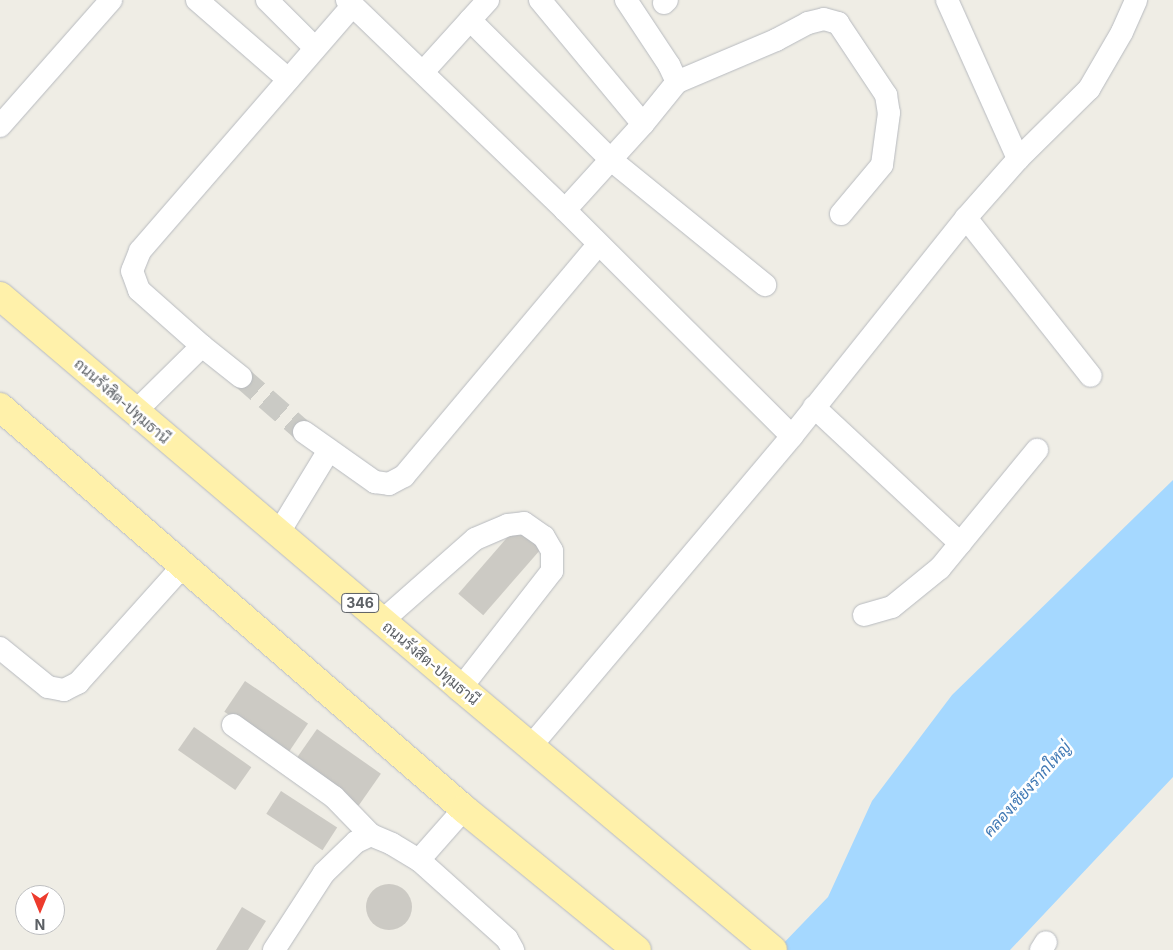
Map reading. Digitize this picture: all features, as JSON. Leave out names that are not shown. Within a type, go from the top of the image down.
[{"type":"main road","name":"ถนนรังสิต-ปทุมธานี","points":[[0,296],[460,688],[773,950]]},
{"type":"main road","points":[[0,407],[464,810],[637,950]]},
{"type":"street","points":[[0,126],[112,0]]},
{"type":"street","points":[[197,0],[288,79]]},
{"type":"street","points":[[267,0],[315,48]]},
{"type":"street","points":[[423,72],[488,0]]},
{"type":"street","points":[[540,0],[643,124]]},
{"type":"street","points":[[626,0],[669,65],[677,82]]},
{"type":"street","points":[[947,0],[1018,159]]},
{"type":"street","points":[[531,746],[792,436],[966,218],[1018,159],[1089,89],[1122,32],[1136,0]]},
{"type":"street","points":[[241,378],[139,290],[132,271],[140,251],[315,48],[350,3],[565,210],[598,246],[792,436]]},
{"type":"street","points":[[565,210],[643,124],[677,82],[776,40],[808,23],[824,19],[838,23],[886,95],[889,113],[882,165],[841,214]]},
{"type":"street","points":[[470,20],[610,159],[765,284]]},
{"type":"street","points":[[966,218],[1091,376]]},
{"type":"street","points":[[304,432],[375,482],[389,484],[404,476],[598,246]]},
{"type":"street","points":[[135,412],[202,346]]},
{"type":"street","points":[[814,407],[960,543]]},
{"type":"street","points":[[278,534],[329,450]]},
{"type":"street","points":[[864,616],[892,607],[940,568],[1037,450]]},
{"type":"street","points":[[382,622],[475,539],[508,525],[524,522],[544,537],[552,551],[552,572],[460,688]]},
{"type":"street","points":[[0,648],[48,687],[64,690],[78,683],[182,567]]},
{"type":"street","points":[[233,725],[334,798],[371,835],[392,844],[419,860],[507,939],[513,950]]},
{"type":"street","points":[[419,860],[464,810]]},
{"type":"street","points":[[274,950],[324,873],[356,842],[371,835]]},
{"type":"water","name":"คลองเชียงรากใหญ่","points":[[1173,480],[1173,777],[1010,950],[777,950],[828,897],[872,801],[952,695]]},
{"type":"building","points":[[518,525],[543,547],[483,615],[458,594]]},
{"type":"building","points":[[245,681],[308,723],[287,754],[224,712]]},
{"type":"building","points":[[194,727],[251,767],[235,790],[178,750]]},
{"type":"building","points":[[317,729],[381,774],[359,806],[295,761]]},
{"type":"building","points":[[281,791],[337,827],[322,850],[266,814]]},
{"type":"building","points":[[389,884],[402,888],[408,894],[412,907],[408,920],[402,926],[389,930],[376,926],[370,920],[366,907],[370,894],[376,888]]},
{"type":"building","points":[[242,907],[266,921],[248,950],[216,950]]},
{"type":"tunnel","points":[[241,377],[304,432]]}]
